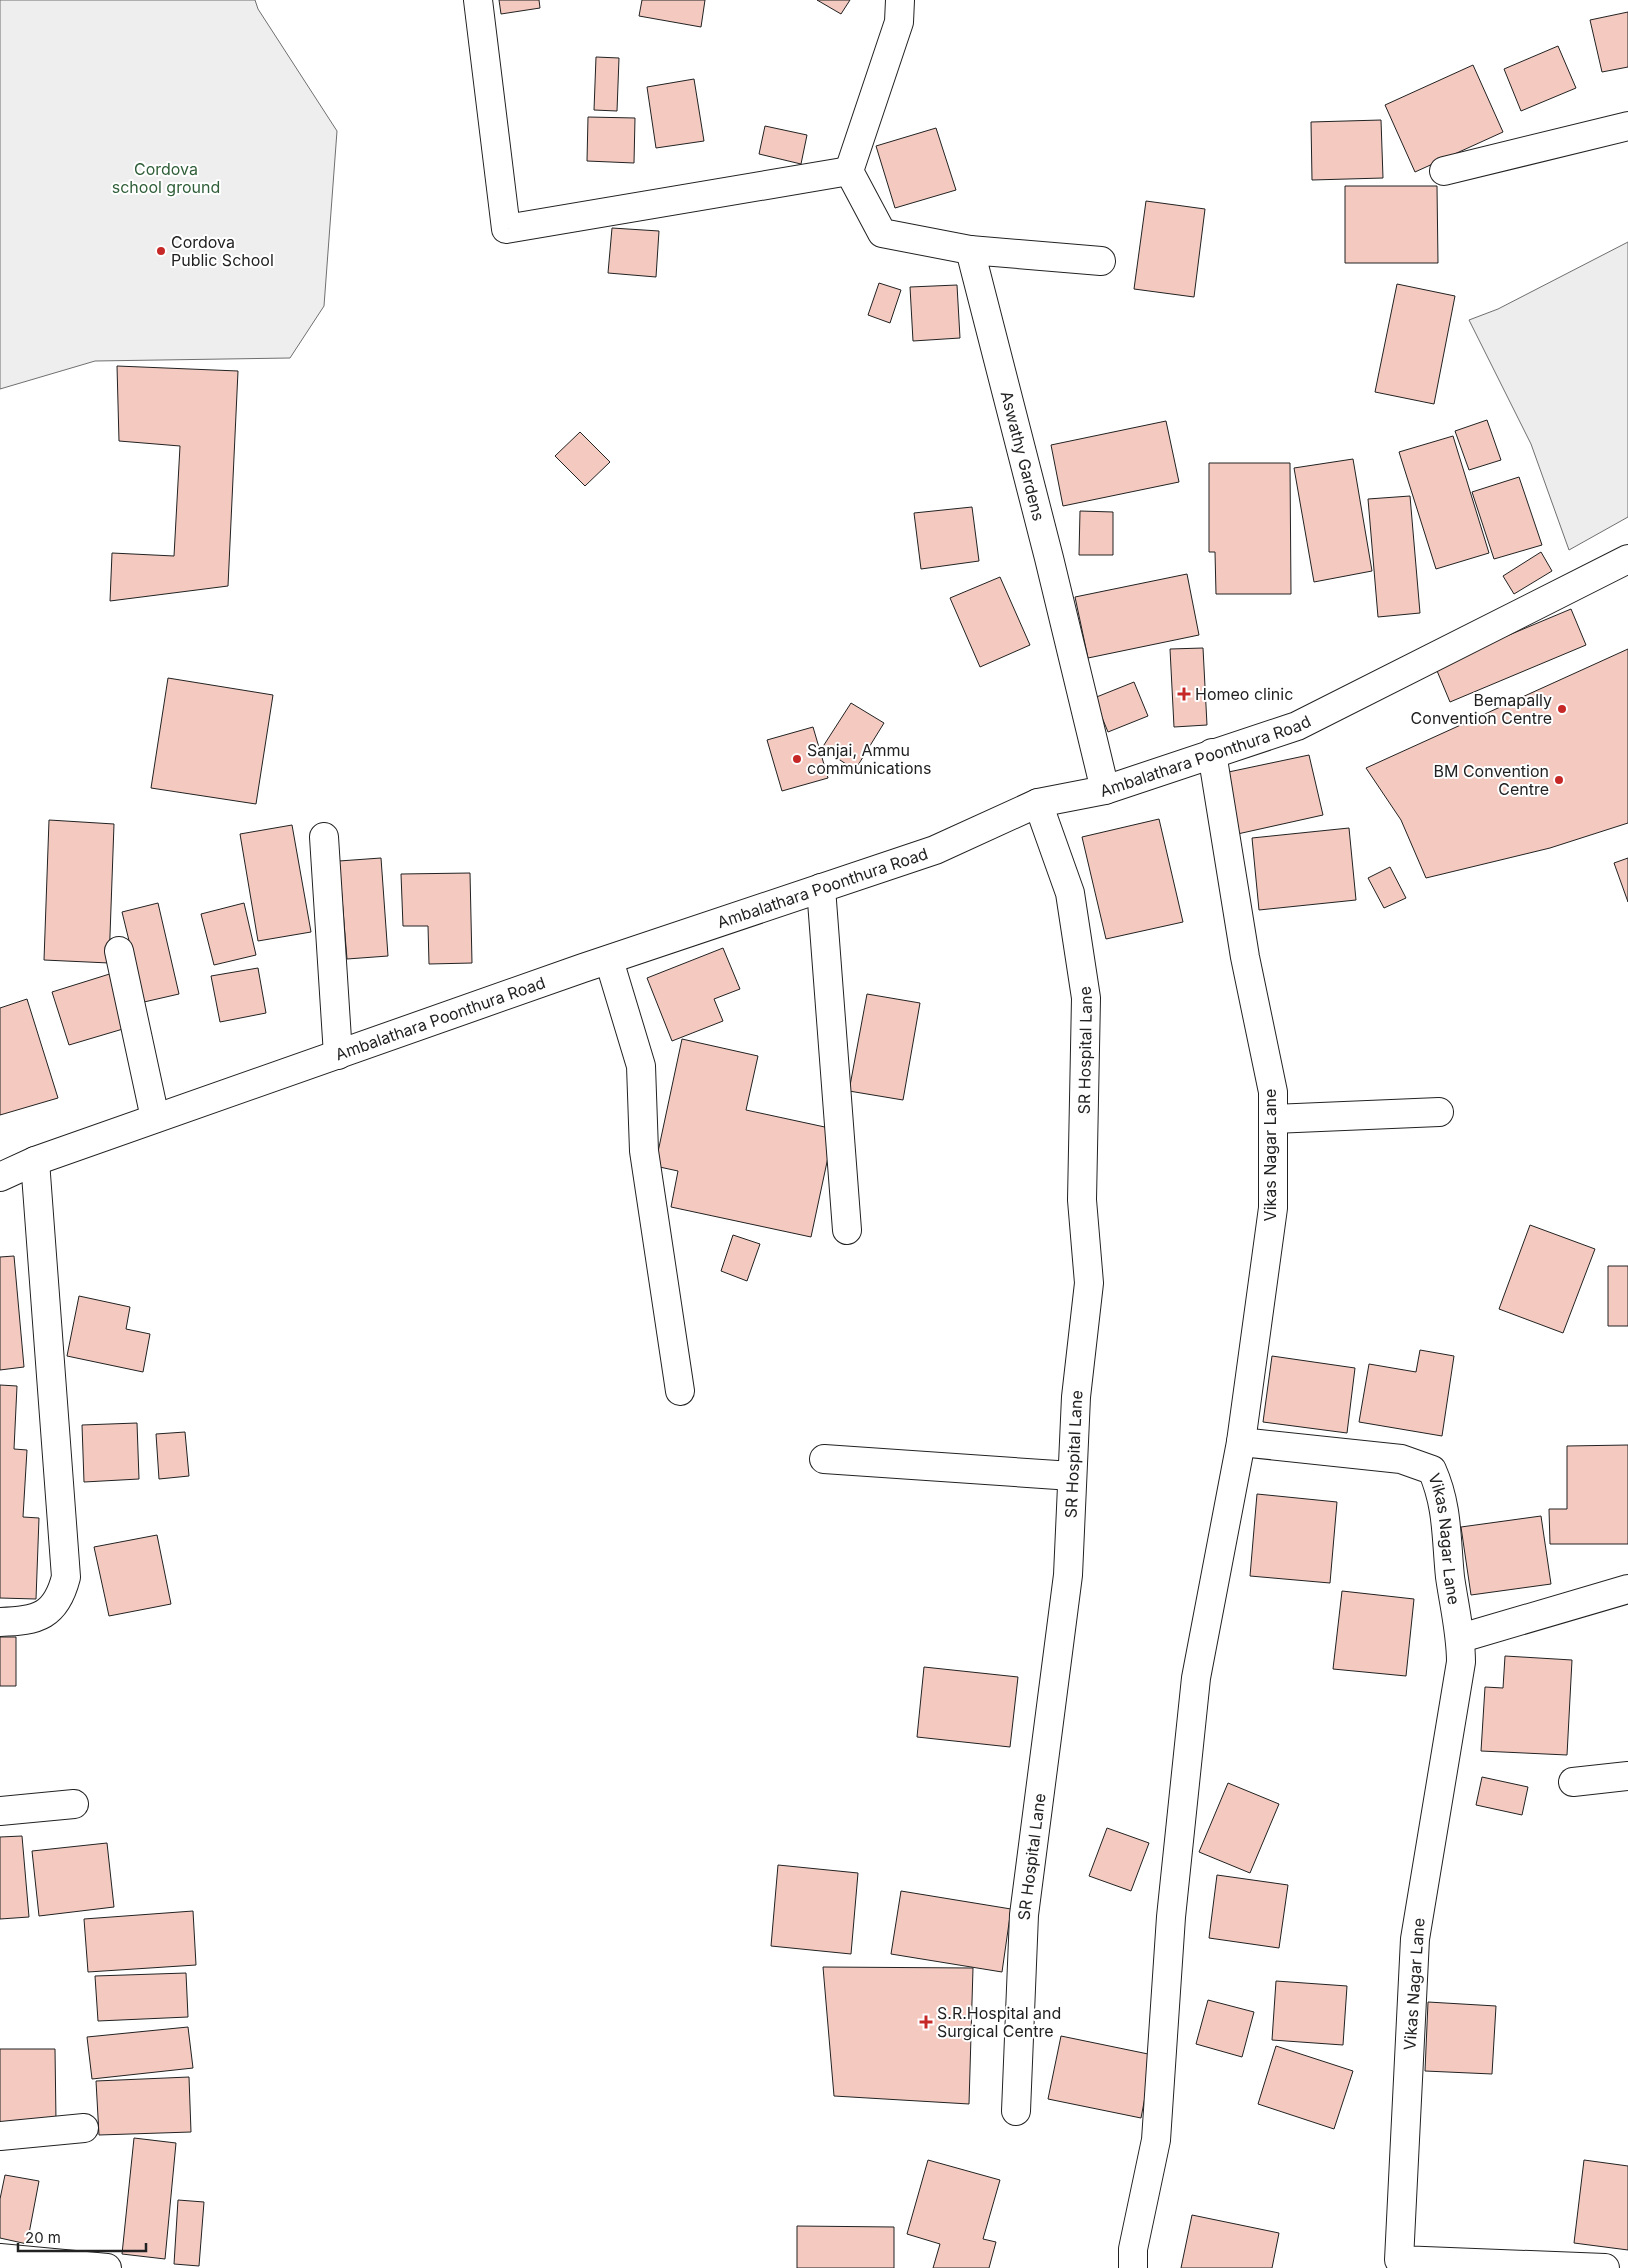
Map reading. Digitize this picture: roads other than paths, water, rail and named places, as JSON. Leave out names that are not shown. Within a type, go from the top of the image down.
[{"type":"street","points":[[478,0],[506,228],[849,171]]},
{"type":"street","points":[[900,0],[899,22],[849,171],[882,233],[970,250],[1101,261]]},
{"type":"street","points":[[1444,171],[1628,126]]},
{"type":"street","name":"Aswathy Gardens","points":[[970,250],[1047,548],[1105,790]]},
{"type":"street","name":"Ambalathara Poonthura Road","points":[[0,1177],[35,1160],[155,1118],[608,960],[935,850],[1038,803],[1105,790],[1297,726],[1628,559]]},
{"type":"street","name":"Vikas Nagar Lane","points":[[1212,753],[1245,958],[1273,1092],[1273,1208],[1241,1442],[1401,1459],[1432,1470],[1441,1492],[1444,1508],[1450,1576],[1461,1638],[1461,1662],[1415,1939],[1398,2264],[1605,2268]]},
{"type":"street","name":"SR Hospital Lane","points":[[1016,2111],[1024,1915],[1068,1575],[1076,1397],[1089,1283],[1082,1200],[1086,998],[1070,893],[1038,803]]},
{"type":"street","points":[[324,837],[338,1054]]},
{"type":"street","points":[[821,888],[847,1230]]},
{"type":"street","points":[[119,951],[155,1118]]},
{"type":"street","points":[[608,960],[641,1066],[644,1151],[680,1391]]},
{"type":"street","points":[[1273,1120],[1439,1112]]},
{"type":"street","points":[[0,1622],[27,1621],[44,1613],[61,1597],[66,1577],[35,1160]]},
{"type":"street","points":[[1134,2268],[1133,2249],[1156,2140],[1171,1917],[1196,1678],[1241,1442]]},
{"type":"street","points":[[824,1459],[1072,1476]]},
{"type":"street","points":[[1461,1638],[1628,1589]]},
{"type":"street","points":[[1573,1782],[1628,1776]]},
{"type":"street","points":[[0,1811],[74,1804]]},
{"type":"street","points":[[0,2136],[84,2128]]},
{"type":"street","points":[[0,2258],[108,2268]]},
{"type":"place","name":"Cordova Public School","points":[[161,251]]},
{"type":"place","name":"Homeo clinic","points":[[1184,694]]},
{"type":"place","name":"Bemapally Convention Centre","points":[[1562,709]]},
{"type":"place","name":"Sanjai, Ammu communications","points":[[797,759]]},
{"type":"place","name":"BM Convention Centre","points":[[1559,780]]},
{"type":"place","name":"S.R.Hospital and Surgical Centre","points":[[926,2022]]},
{"type":"park label","name":"Cordova school ground","points":[[166,178]]}]
